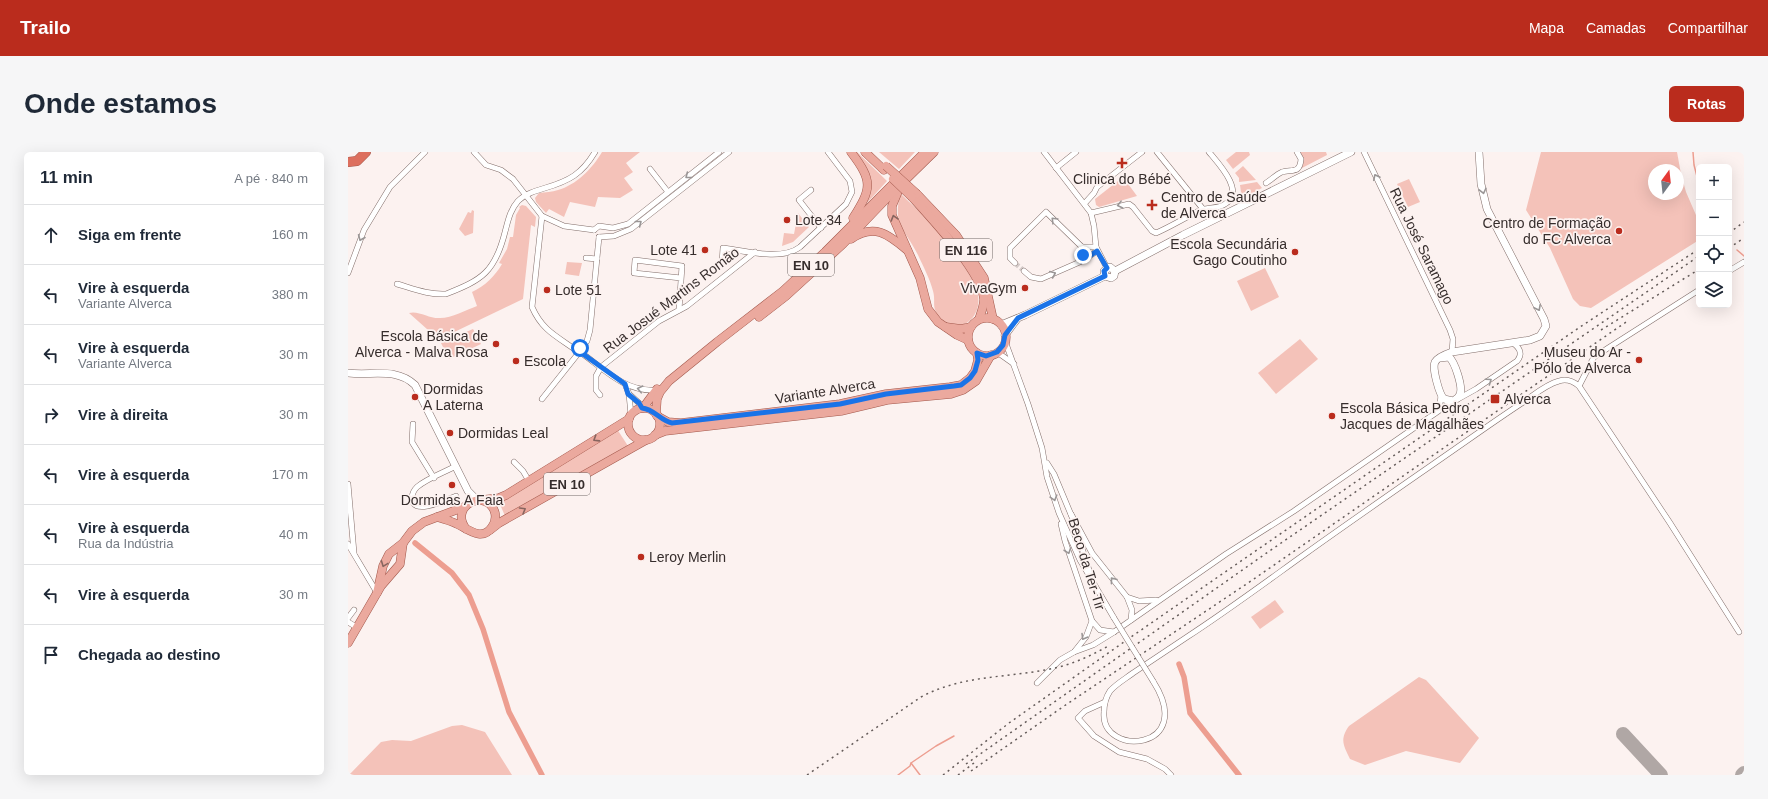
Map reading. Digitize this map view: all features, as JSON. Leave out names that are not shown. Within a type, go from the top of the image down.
[{"type":"highway","points":[[348,162],[357,161],[366,152]]},
{"type":"main road","points":[[845,231],[866,198],[868,182],[864,170],[850,152]]},
{"type":"main road","name":"EN 116","points":[[865,152],[885,168],[956,235],[984,278],[992,319]]},
{"type":"main road","name":"EN 116","points":[[872,152],[885,168]]},
{"type":"main road","points":[[919,152],[912,169],[898,190],[892,206],[895,223],[920,278],[928,309],[938,322],[957,335],[968,340]]},
{"type":"main road","name":"EN 10","points":[[348,643],[377,593],[400,564],[404,543],[418,526],[430,519],[479,500],[499,498],[506,495],[630,417],[636,410],[643,408],[662,384],[669,381],[753,322],[843,244],[854,230],[912,169],[925,152]]},
{"type":"main road","name":"EN 10","points":[[688,367],[717,342],[783,292],[845,231],[912,169],[934,152]]},
{"type":"main road","points":[[1105,276],[1110,279],[1113,278],[1115,270],[1352,152]]},
{"type":"main road","points":[[1452,352],[1461,390],[1459,397],[1454,400],[1446,400],[1441,395],[1434,367],[1435,363],[1440,358],[1452,352],[1513,343],[1540,336],[1546,326],[1544,319],[1487,209],[1481,184],[1479,152]]},
{"type":"main road","name":"EN 116","points":[[914,196],[976,278],[984,300],[979,319]]},
{"type":"main road","points":[[843,244],[857,234],[873,231],[891,236],[910,254]]},
{"type":"main road","points":[[1105,276],[1104,271],[1107,268],[1110,267],[1115,270]]},
{"type":"main road","points":[[1001,325],[1105,276]]},
{"type":"main road","points":[[1005,338],[1001,325],[992,319],[979,319],[971,327],[968,340],[970,345],[977,353],[981,355],[994,354],[1005,338],[1018,318]]},
{"type":"main road","points":[[945,327],[961,329],[971,327]]},
{"type":"main road","name":"Variante Alverca","points":[[656,415],[668,422],[681,423],[840,404],[886,394],[961,385],[970,378],[975,371],[978,360],[977,353]]},
{"type":"main road","name":"Variante Alverca","points":[[655,435],[668,430],[841,411],[888,400],[951,394],[963,390],[976,381],[994,354]]},
{"type":"main road","points":[[1440,358],[1449,357],[1455,365]]},
{"type":"main road","points":[[348,373],[395,374],[403,376],[412,382],[419,390],[468,491],[479,500],[488,503],[495,513],[494,524],[490,530]]},
{"type":"main road","name":"EN 10","points":[[437,517],[449,520],[475,534],[483,534],[499,523],[655,435],[659,425],[656,415],[657,399],[660,392],[669,381]]},
{"type":"main road","points":[[643,408],[649,409],[656,415]]},
{"type":"main road","points":[[630,417],[628,426],[632,435],[639,439],[646,440]]},
{"type":"main road","points":[[466,529],[461,518],[468,491]]},
{"type":"main road","points":[[377,593],[379,580],[386,559],[389,554],[404,543]]},
{"type":"street","points":[[348,273],[364,230],[390,187],[425,152]]},
{"type":"street","points":[[474,152],[486,165],[501,170],[513,179],[542,216],[564,226],[594,230],[599,226],[613,228],[628,224],[719,152]]},
{"type":"street","points":[[397,284],[431,294],[446,294],[473,283],[488,270],[494,261],[503,241],[510,213],[515,205],[525,195],[559,184],[577,175],[588,164],[595,152]]},
{"type":"street","points":[[594,230],[595,235],[602,237],[614,236],[631,229],[729,152]]},
{"type":"street","points":[[722,263],[724,248],[755,252],[783,254],[792,253],[846,204],[852,192],[850,181],[828,152]]},
{"type":"street","points":[[1044,152],[1085,203],[1091,213],[1097,249],[1107,268]]},
{"type":"street","points":[[1056,168],[1076,152]]},
{"type":"street","points":[[1085,203],[1097,187],[1142,152]]},
{"type":"street","points":[[1157,152],[1203,209]]},
{"type":"street","points":[[1091,213],[1129,204],[1134,207],[1152,231],[1159,232],[1203,209],[1225,205],[1232,194],[1231,180],[1209,152]]},
{"type":"street","points":[[1266,183],[1283,172],[1293,172],[1298,167],[1301,159],[1296,152]]},
{"type":"street","name":"Rua José Saramago","points":[[1364,152],[1450,330],[1452,352]]},
{"type":"street","points":[[650,169],[668,192]]},
{"type":"street","points":[[811,190],[798,200],[821,228]]},
{"type":"street","points":[[1016,263],[1010,258],[1010,248],[1046,212],[1082,247],[1097,249]]},
{"type":"street","points":[[542,216],[532,307],[538,320],[545,328],[625,384],[644,390],[656,390]]},
{"type":"street","points":[[542,399],[587,341],[590,330],[597,260],[602,237],[606,232],[605,228]]},
{"type":"street","points":[[1082,247],[1082,261]]},
{"type":"street","points":[[1024,271],[1031,277],[1040,279],[1082,261],[1097,249]]},
{"type":"street","name":"Rua Josué Martins Romão","points":[[601,367],[659,321],[687,306],[755,252]]},
{"type":"street","points":[[586,258],[597,260]]},
{"type":"street","points":[[679,310],[682,266],[635,260],[634,273],[681,278]]},
{"type":"street","points":[[1732,269],[1744,262]]},
{"type":"street","points":[[1579,386],[1594,357],[1696,292]]},
{"type":"street","points":[[1005,338],[1046,460],[1054,474],[1071,514],[1092,580]]},
{"type":"street","points":[[1074,652],[1093,645],[1114,632],[1157,600],[1294,511],[1454,400],[1480,387],[1517,361],[1520,356],[1520,350],[1513,343]]},
{"type":"street","points":[[994,354],[1014,364]]},
{"type":"street","points":[[600,395],[596,390],[596,376],[601,367]]},
{"type":"street","points":[[1046,460],[1048,477],[1059,513],[1080,560],[1114,618],[1153,681],[1162,695],[1165,710],[1163,724],[1160,730],[1152,737],[1132,742],[1120,738],[1114,734],[1109,729],[1104,719],[1105,702],[1110,692],[1120,682],[1197,631],[1373,506],[1538,392],[1558,381],[1564,380],[1574,382],[1579,386],[1670,522],[1739,632]]},
{"type":"street","points":[[625,384],[628,394],[630,417]]},
{"type":"street","points":[[628,394],[643,408]]},
{"type":"street","points":[[1433,415],[1440,404],[1441,395]]},
{"type":"street","points":[[413,424],[412,442],[434,478]]},
{"type":"street","points":[[514,462],[523,470],[529,481]]},
{"type":"street","points":[[456,466],[414,490],[412,501],[414,504],[424,507],[456,496]]},
{"type":"street","points":[[348,484],[354,553]]},
{"type":"street","name":"Beco da Ter-Tir","points":[[1059,513],[1065,542],[1092,621],[1100,630],[1114,632]]},
{"type":"street","points":[[1071,514],[1092,552],[1127,597],[1132,610],[1131,620]]},
{"type":"street","points":[[348,544],[377,593]]},
{"type":"street","points":[[1127,597],[1139,601],[1157,600]]},
{"type":"street","points":[[348,618],[354,610]]},
{"type":"street","name":"Beco da Ter-Tir","points":[[1037,683],[1060,660],[1074,652],[1086,636],[1092,621]]},
{"type":"street","points":[[348,622],[358,628]]},
{"type":"street","points":[[1105,702],[1085,711],[1078,718],[1087,730],[1119,752],[1147,759],[1165,769],[1171,775]]},
{"type":"shaded area","points":[[602,152],[640,152],[626,163],[633,172],[624,178],[633,190],[620,198],[598,197],[595,207],[570,202],[564,217],[549,209],[546,213],[536,202],[535,198],[539,193],[556,191],[565,188],[583,176]]},
{"type":"shaded area","points":[[854,152],[857,152],[887,181],[867,203],[870,193]]},
{"type":"shaded area","points":[[879,152],[915,152],[899,169]]},
{"type":"shaded area","points":[[1236,152],[1249,152],[1250,155],[1233,169],[1226,160]]},
{"type":"shaded area","points":[[1300,152],[1326,152],[1327,155],[1302,168],[1303,159]]},
{"type":"shaded area","name":"Centro de Formação do FC Alverca","points":[[1541,152],[1677,152],[1679,164],[1648,164],[1648,200],[1684,200],[1684,185],[1696,215],[1696,242],[1591,308],[1580,306],[1573,299],[1550,248],[1526,210]]},
{"type":"shaded area","points":[[1243,166],[1256,180],[1239,182],[1239,178],[1235,173]]},
{"type":"shaded area","points":[[1123,177],[1137,196],[1099,207],[1096,205],[1095,199]]},
{"type":"shaded area","points":[[1409,179],[1420,202],[1408,207],[1397,184]]},
{"type":"shaded area","points":[[1257,182],[1262,188],[1239,200],[1241,192],[1240,185]]},
{"type":"shaded area","points":[[900,193],[927,218],[967,270],[977,291],[978,301],[977,309],[973,317],[968,322],[954,326],[946,323],[939,317],[935,310],[933,291],[928,277],[918,255],[899,221],[898,205]]},
{"type":"shaded area","points":[[522,205],[526,206],[536,217],[535,227],[531,225],[523,299],[446,336],[437,338],[409,313],[413,312],[436,318],[445,318],[477,306],[472,292],[489,280],[502,264],[499,263],[507,249],[510,237],[513,237],[516,215],[520,208],[519,207]]},
{"type":"shaded area","points":[[472,210],[474,211],[473,233],[465,236],[459,229],[468,212],[471,213]]},
{"type":"shaded area","points":[[798,213],[809,227],[793,242],[782,246],[784,233],[794,234]]},
{"type":"shaded area","points":[[567,262],[582,263],[579,276],[565,274]]},
{"type":"shaded area","points":[[1265,268],[1279,297],[1251,311],[1237,281]]},
{"type":"shaded area","points":[[473,329],[481,344],[449,359],[441,343]]},
{"type":"shaded area","points":[[1300,339],[1318,359],[1276,394],[1258,373]]},
{"type":"shaded area","points":[[617,429],[628,446],[505,516],[499,502]]},
{"type":"shaded area","points":[[1275,600],[1284,612],[1260,629],[1251,617]]},
{"type":"shaded area","points":[[1419,677],[1426,680],[1479,738],[1460,763],[1406,751],[1365,765],[1350,759],[1344,747],[1343,739],[1349,726]]},
{"type":"shaded area","points":[[462,725],[485,732],[512,775],[349,775],[381,742],[392,740],[411,741],[452,726]]},
{"type":"waterway","points":[[1693,152],[1696,173]]},
{"type":"waterway","points":[[1737,250],[1744,256]]},
{"type":"waterway","points":[[415,543],[452,573],[469,595],[483,629],[509,712],[542,775]]},
{"type":"waterway","points":[[1179,664],[1184,677],[1190,713],[1239,775]]},
{"type":"waterway","points":[[898,775],[910,766],[911,763],[954,736]]},
{"type":"waterway","points":[[911,763],[920,775]]},
{"type":"taxiway","points":[[1623,734],[1661,775]]},
{"type":"tunnel","points":[[1015,263],[1024,271]]},
{"type":"railway","points":[[1732,231],[1744,222]]},
{"type":"railway","points":[[1732,246],[1744,238]]},
{"type":"railway","points":[[943,775],[1009,723],[1131,637],[1580,327],[1696,251]]},
{"type":"railway","points":[[966,764],[1268,552],[1696,258]]},
{"type":"railway","points":[[1601,330],[1696,271]]},
{"type":"railway","points":[[971,771],[1067,704],[1248,583],[1629,320]]},
{"type":"railway","points":[[807,775],[921,697],[937,690],[968,681],[1034,672],[1066,665],[1081,660],[1110,645]]},
{"type":"railway","points":[[958,775],[974,763]]},
{"type":"place","name":"Clinica do Bébé","points":[[1122,163]]},
{"type":"place","name":"Centro de Saúde de Alverca","points":[[1152,205]]},
{"type":"place","name":"Lote 34","points":[[787,220]]},
{"type":"place","name":"Centro de Formação do FC Alverca","points":[[1619,231]]},
{"type":"place","name":"Lote 41","points":[[705,250]]},
{"type":"place","name":"Escola Secundária Gago Coutinho","points":[[1295,252]]},
{"type":"place","name":"VivaGym","points":[[1025,288]]},
{"type":"place","name":"Lote 51","points":[[547,290]]},
{"type":"place","name":"Escola Básica de Alverca - Malva Rosa","points":[[496,344]]},
{"type":"place","name":"Museu do Ar - Pólo de Alverca","points":[[1639,360]]},
{"type":"place","name":"Escola","points":[[516,361]]},
{"type":"place","name":"Dormidas A Laterna","points":[[415,397]]},
{"type":"place","name":"Alverca","points":[[1495,399]]},
{"type":"place","name":"Escola Básica Pedro Jacques de Magalhães","points":[[1332,416]]},
{"type":"place","name":"Dormidas Leal","points":[[450,433]]},
{"type":"place","name":"Dormidas A Faia","points":[[452,485]]},
{"type":"place","name":"Leroy Merlin","points":[[641,557]]},
{"type":"route","points":[[580,348],[582,349],[583,354],[625,384],[628,394],[639,403],[642,408],[649,409],[663,420],[672,423],[840,404],[886,394],[961,385],[970,378],[975,371],[978,360],[977,353],[986,356],[994,354],[1001,349],[1005,341],[1005,335],[1018,318],[1105,276],[1104,271],[1107,268],[1097,251],[1082,261],[1083,255]]}]
